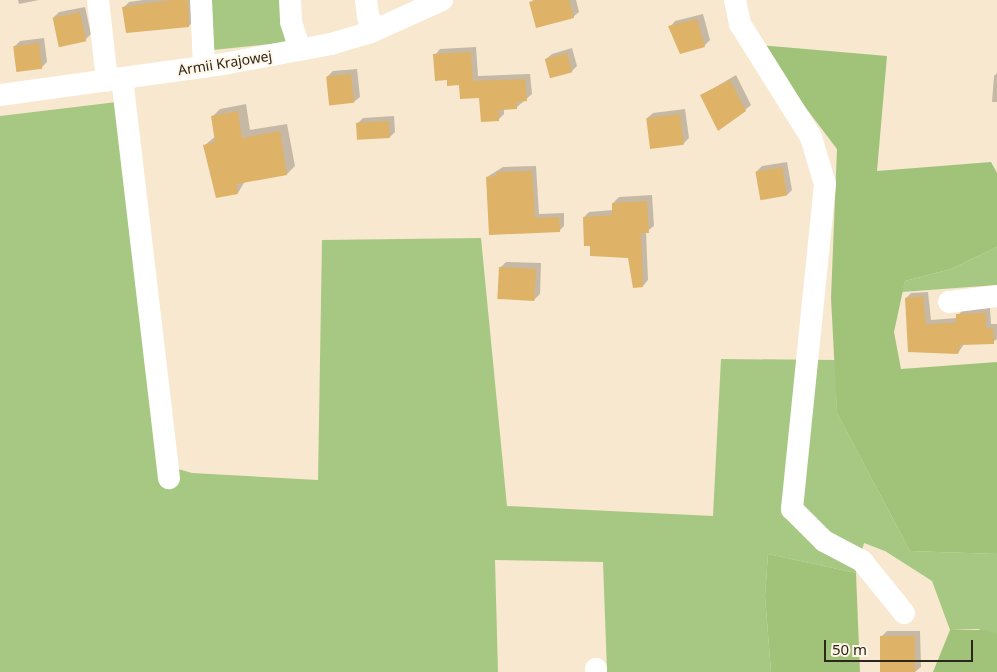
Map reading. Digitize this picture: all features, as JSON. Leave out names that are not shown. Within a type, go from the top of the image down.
[{"type":"street","points":[[98,0],[115,79],[169,478]]},
{"type":"street","points":[[201,0],[204,67]]},
{"type":"street","points":[[290,0],[291,22],[300,50]]},
{"type":"street","points":[[366,0],[368,17],[377,29]]},
{"type":"street","name":"Armii Krajowej","points":[[0,95],[204,67],[300,50],[377,29],[442,0]]},
{"type":"street","points":[[735,0],[740,24],[811,137],[825,184],[792,509],[824,541],[862,561],[904,614]]},
{"type":"street","points":[[949,302],[997,296]]},
{"type":"green space","points":[[210,0],[287,0],[290,42],[213,50]]},
{"type":"green space","points":[[758,45],[887,56],[877,171],[991,162],[997,173],[997,247],[951,269],[905,281],[894,332],[901,369],[997,362],[997,554],[910,551],[837,413],[831,298],[837,149]]},
{"type":"green space","points":[[117,102],[161,464],[192,473],[318,480],[322,240],[481,238],[507,506],[713,516],[721,359],[835,360],[837,413],[910,551],[997,554],[997,636],[978,629],[950,630],[932,581],[885,551],[864,543],[856,573],[768,554],[765,596],[771,672],[607,672],[603,562],[495,560],[498,672],[0,672],[0,116]]},
{"type":"green space","points":[[997,247],[997,285],[902,292],[905,281],[951,269]]},
{"type":"green space","points":[[768,554],[856,573],[860,672],[771,672],[765,596]]},
{"type":"green space","points":[[950,630],[988,630],[997,634],[997,672],[933,672]]},
{"type":"building","points":[[171,0],[188,0],[189,27],[126,33],[122,7]]},
{"type":"building","points":[[538,0],[569,0],[574,18],[536,28],[529,2]]},
{"type":"building","points":[[80,12],[86,41],[59,47],[53,18]]},
{"type":"building","points":[[697,19],[705,47],[680,54],[668,26]]},
{"type":"building","points":[[39,43],[42,69],[16,72],[13,46]]},
{"type":"building","points":[[471,52],[473,81],[525,79],[527,101],[517,102],[517,109],[499,110],[499,121],[481,122],[479,98],[460,99],[459,85],[447,86],[447,80],[435,81],[433,54]]},
{"type":"building","points":[[567,53],[572,72],[550,78],[545,59]]},
{"type":"building","points":[[351,74],[354,103],[329,105],[326,77]]},
{"type":"building","points":[[730,80],[746,111],[718,131],[700,95]]},
{"type":"building","points":[[238,111],[242,138],[280,131],[287,175],[237,184],[238,194],[216,198],[203,145],[215,142],[211,116]]},
{"type":"building","points":[[680,114],[684,145],[650,149],[646,118]]},
{"type":"building","points":[[389,121],[390,138],[357,140],[356,123]]},
{"type":"building","points":[[782,167],[787,196],[760,200],[755,172]]},
{"type":"building","points":[[532,171],[535,218],[559,217],[560,232],[489,235],[486,177],[497,176],[496,172]]},
{"type":"building","points":[[647,201],[649,233],[641,233],[643,287],[633,288],[628,258],[590,256],[590,246],[584,246],[583,217],[612,215],[612,203]]},
{"type":"building","points":[[499,267],[536,269],[534,301],[497,299]]},
{"type":"building","points":[[923,296],[926,324],[956,323],[956,314],[986,313],[986,328],[993,328],[994,344],[960,345],[958,354],[908,352],[905,298]]},
{"type":"building","points":[[880,636],[915,636],[915,672],[880,672]]}]
